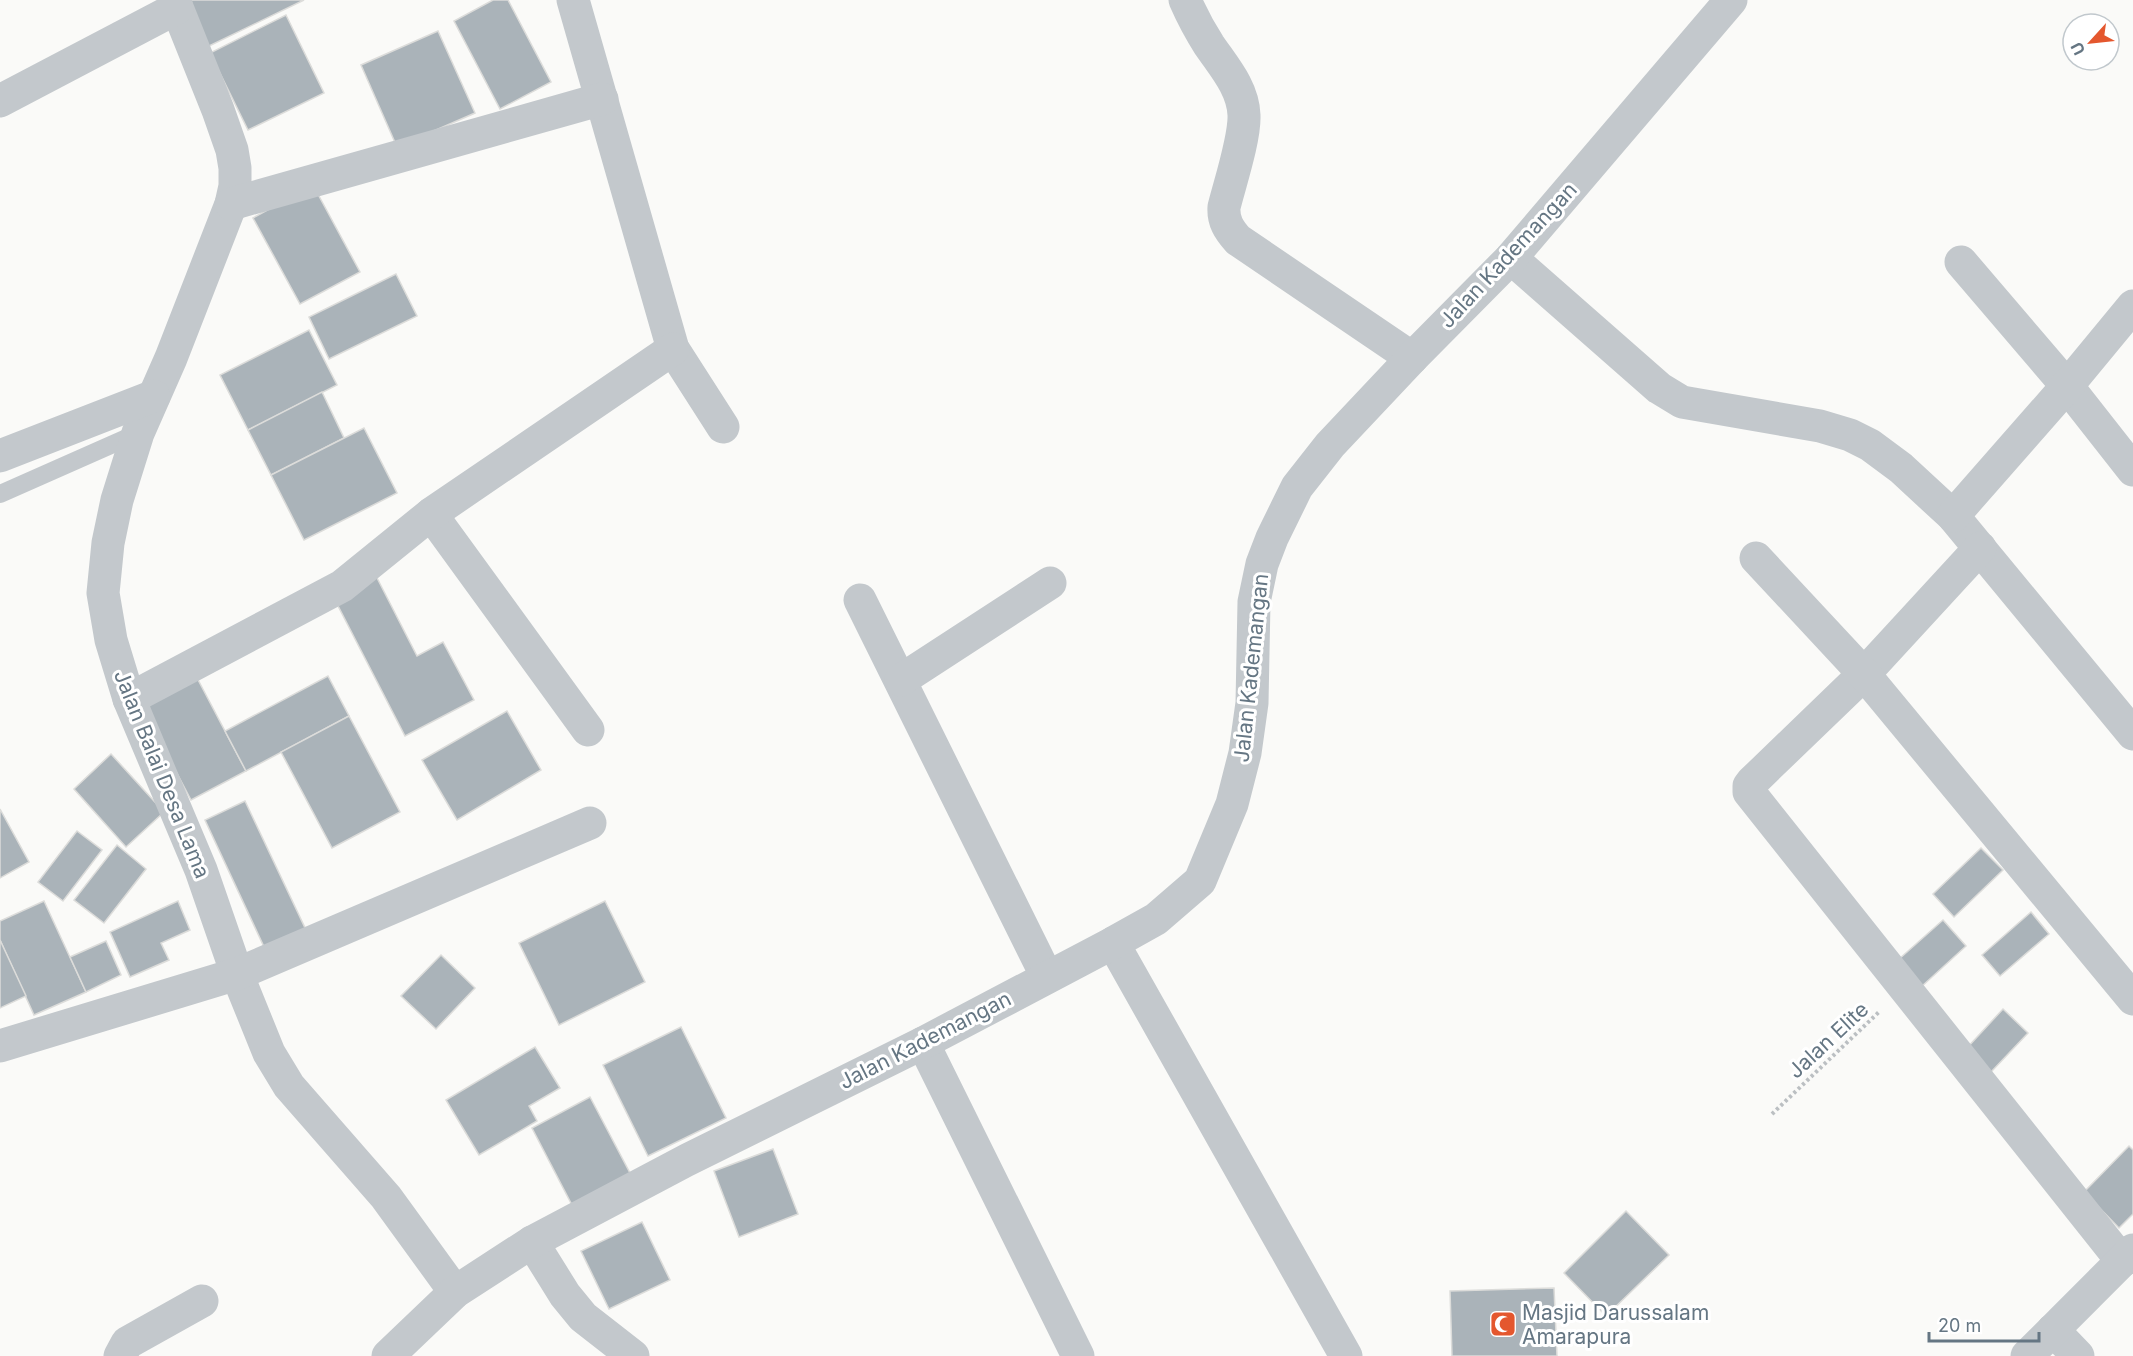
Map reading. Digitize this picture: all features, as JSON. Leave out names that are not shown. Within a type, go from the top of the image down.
[{"type":"street","points":[[573,0],[673,349],[723,427]]},
{"type":"street","points":[[1185,0],[1210,46],[1228,70],[1242,102],[1243,129],[1224,207],[1225,220],[1231,232],[1238,240],[1412,358]]},
{"type":"street","name":"Jalan Kademangan","points":[[388,1356],[455,1292],[532,1242],[687,1160],[923,1043],[1113,943],[1156,919],[1200,881],[1232,804],[1245,753],[1252,703],[1254,602],[1262,564],[1297,487],[1330,445],[1511,258],[1731,0]]},
{"type":"street","points":[[0,101],[176,4]]},
{"type":"street","name":"Jalan Balai Desa Lama","points":[[176,4],[232,150],[235,168],[234,186],[231,204],[171,358],[138,433],[117,500],[110,532],[104,593],[111,640],[129,699],[201,870],[237,974],[269,1053],[279,1071],[386,1197],[455,1292]]},
{"type":"street","points":[[231,204],[602,99]]},
{"type":"street","points":[[1511,258],[1659,388],[1682,402],[1820,426],[1850,435],[1870,445],[1901,468],[1953,516],[2133,734]]},
{"type":"street","points":[[1961,262],[2067,386],[2133,470]]},
{"type":"street","points":[[1953,516],[2067,386],[2133,306]]},
{"type":"street","points":[[129,699],[342,586],[431,513],[673,349]]},
{"type":"street","points":[[0,456],[154,396]]},
{"type":"street","points":[[431,513],[588,730]]},
{"type":"street","points":[[1980,548],[1863,674],[1748,788],[1905,988],[2127,1256],[2027,1356]]},
{"type":"street","points":[[1756,558],[1863,674],[2133,999]]},
{"type":"street","points":[[901,680],[1050,583]]},
{"type":"street","points":[[861,600],[1047,977]]},
{"type":"street","points":[[0,1047],[237,974],[591,823]]},
{"type":"street","points":[[1113,943],[1346,1356]]},
{"type":"street","points":[[923,1043],[1078,1356]]},
{"type":"street","points":[[532,1242],[565,1295],[583,1317],[633,1356]]},
{"type":"street","points":[[120,1356],[127,1342],[202,1301]]},
{"type":"street","points":[[2053,1330],[2078,1356]]},
{"type":"lane","points":[[0,494],[138,433]]},
{"type":"path","name":"Jalan Elite","points":[[1772,1114],[1905,988]]},
{"type":"building","points":[[184,0],[304,0],[207,47]]},
{"type":"building","points":[[493,0],[508,0],[551,82],[500,109],[454,21]]},
{"type":"building","points":[[286,15],[324,93],[248,130],[210,53]]},
{"type":"building","points":[[438,31],[475,113],[397,147],[361,65]]},
{"type":"building","points":[[313,185],[360,272],[300,304],[253,218]]},
{"type":"building","points":[[396,274],[417,316],[329,359],[309,317]]},
{"type":"building","points":[[309,330],[337,385],[248,430],[220,375]]},
{"type":"building","points":[[322,392],[344,438],[271,475],[248,430]]},
{"type":"building","points":[[364,428],[397,493],[304,540],[271,475]]},
{"type":"building","points":[[376,576],[417,656],[443,642],[474,700],[405,736],[334,598]]},
{"type":"building","points":[[196,676],[246,771],[191,800],[141,705]]},
{"type":"building","points":[[328,676],[349,716],[246,771],[225,731]]},
{"type":"building","points":[[507,711],[541,770],[457,820],[422,760]]},
{"type":"building","points":[[349,716],[400,812],[332,848],[281,752]]},
{"type":"building","points":[[111,754],[164,812],[126,847],[74,789]]},
{"type":"building","points":[[245,801],[306,930],[265,949],[205,820]]},
{"type":"building","points":[[0,809],[29,862],[0,878]]},
{"type":"building","points":[[77,831],[102,850],[63,901],[38,882]]},
{"type":"building","points":[[117,845],[146,869],[104,923],[74,900]]},
{"type":"building","points":[[1981,848],[2003,870],[1954,917],[1933,894]]},
{"type":"building","points":[[44,901],[86,992],[34,1015],[0,940],[0,921]]},
{"type":"building","points":[[178,901],[190,930],[161,943],[169,960],[130,977],[110,932]]},
{"type":"building","points":[[605,901],[645,982],[559,1025],[519,943]]},
{"type":"building","points":[[2031,912],[2049,934],[2000,976],[1982,955]]},
{"type":"building","points":[[1943,920],[1966,946],[1921,987],[1898,960]]},
{"type":"building","points":[[0,940],[26,996],[0,1008]]},
{"type":"building","points":[[106,941],[121,975],[86,992],[70,957]]},
{"type":"building","points":[[441,955],[475,988],[436,1029],[401,996]]},
{"type":"building","points":[[2003,1009],[2028,1033],[1991,1072],[1966,1049]]},
{"type":"building","points":[[681,1027],[726,1118],[648,1156],[603,1065]]},
{"type":"building","points":[[535,1047],[560,1088],[529,1106],[537,1121],[479,1155],[446,1100]]},
{"type":"building","points":[[590,1097],[631,1175],[572,1205],[532,1128]]},
{"type":"building","points":[[2129,1146],[2133,1150],[2133,1214],[2119,1228],[2084,1192]]},
{"type":"building","points":[[773,1149],[798,1214],[739,1237],[714,1171]]},
{"type":"building","points":[[1626,1211],[1669,1255],[1606,1316],[1564,1273]]},
{"type":"building","points":[[642,1222],[670,1280],[609,1309],[581,1251]]},
{"type":"building","name":"Masjid Darussalam Amarapura","points":[[1554,1288],[1557,1356],[1452,1356],[1450,1291]]},
{"type":"place","name":"Masjid Darussalam Amarapura","points":[[1503,1324]]}]
